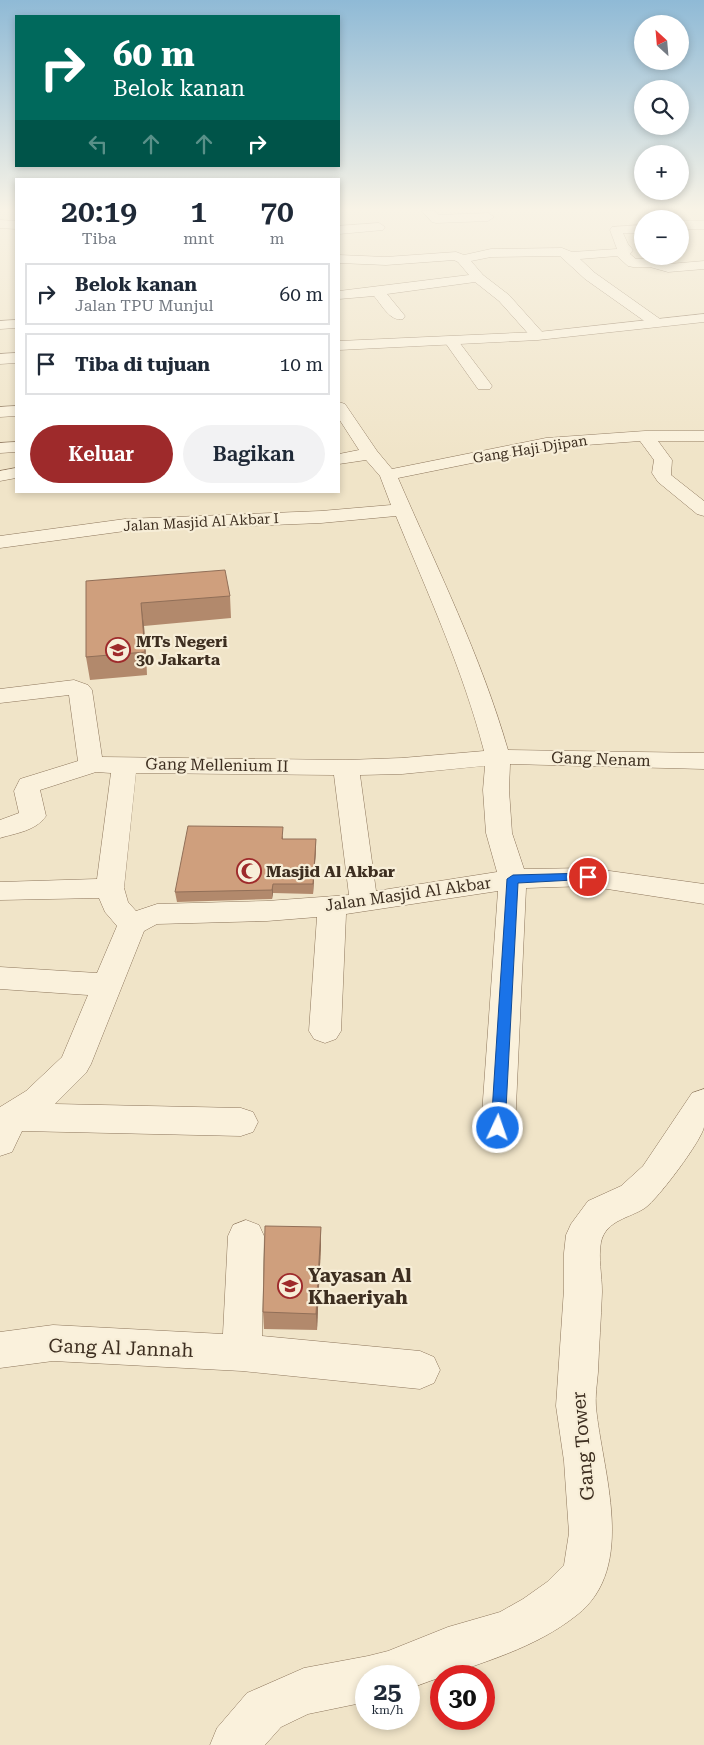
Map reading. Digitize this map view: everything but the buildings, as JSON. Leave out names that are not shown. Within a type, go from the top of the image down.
[{"type":"street","points":[[340,295],[372,292]]},
{"type":"street","points":[[378,292],[398,316]]},
{"type":"street","points":[[497,292],[538,336]]},
{"type":"street","points":[[613,292],[655,322]]},
{"type":"street","points":[[340,346],[538,336],[704,318]]},
{"type":"street","points":[[0,325],[15,324]]},
{"type":"street","points":[[451,341],[484,386]]},
{"type":"street","points":[[0,359],[15,358]]},
{"type":"street","points":[[0,412],[15,411]]},
{"type":"street","name":"Jalan Masjid Al Akbar","points":[[132,926],[147,917],[157,914],[266,911],[364,903],[513,879],[499,833],[496,790],[498,757],[484,706],[388,475],[343,418]]},
{"type":"street","points":[[646,436],[663,460],[661,473],[664,478],[704,510]]},
{"type":"street","name":"Gang Haji Djipan","points":[[388,475],[546,443],[646,436],[704,436]]},
{"type":"street","points":[[0,448],[15,447]]},
{"type":"street","points":[[340,459],[370,454]]},
{"type":"street","points":[[0,476],[15,473]]},
{"type":"street","name":"Jalan Masjid Al Akbar I","points":[[0,542],[125,525],[321,517],[402,510]]},
{"type":"street","points":[[0,696],[78,688],[80,690],[89,759],[95,764]]},
{"type":"street","name":"Gang Nenam","points":[[498,757],[704,761]]},
{"type":"street","name":"Gang Mellenium II","points":[[0,829],[19,824],[33,816],[27,791],[29,785],[95,764],[346,768],[402,766],[498,757]]},
{"type":"street","points":[[4,1123],[38,1100],[75,1064],[132,926],[115,905],[110,888],[125,764]]},
{"type":"street","points":[[346,768],[364,903]]},
{"type":"street","points":[[498,1128],[513,879],[588,877],[704,894]]},
{"type":"street","points":[[0,891],[110,888]]},
{"type":"street","points":[[325,1031],[332,905]]},
{"type":"street","points":[[0,978],[108,985]]},
{"type":"street","name":"Gang Tower","points":[[410,1665],[448,1650],[508,1632],[539,1616],[564,1598],[584,1576],[591,1533],[585,1461],[576,1406],[583,1289],[582,1253],[584,1235],[601,1212],[633,1197],[655,1176],[704,1102]]},
{"type":"street","points":[[4,1123],[241,1122]]},
{"type":"street","points":[[242,1352],[246,1236]]},
{"type":"street","name":"Gang Al Jannah","points":[[0,1350],[53,1343],[242,1352],[420,1370]]},
{"type":"street","points":[[234,1745],[264,1710],[304,1692],[355,1680]]},
{"type":"place","name":"MTs Negeri 30 Jakarta","points":[[118,650]]},
{"type":"place","name":"Masjid Al Akbar","points":[[249,871]]},
{"type":"place","name":"Yayasan Al Khaeriyah","points":[[290,1286]]},
{"type":"route","points":[[498,1128],[513,879],[588,877]]}]
